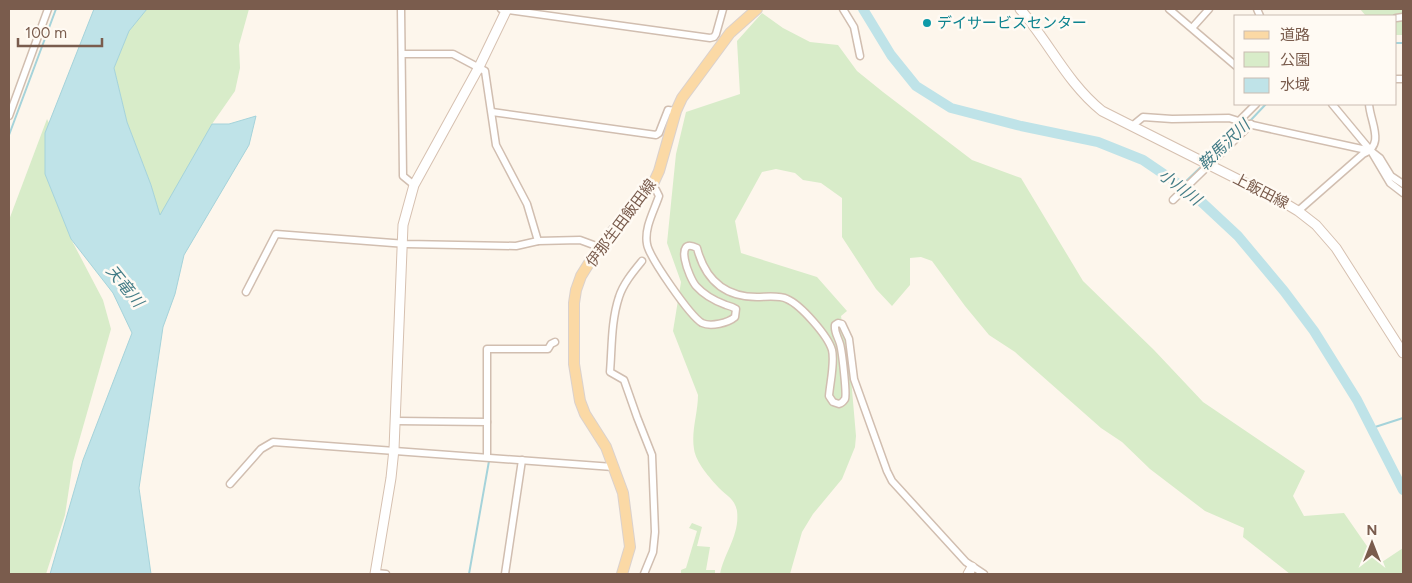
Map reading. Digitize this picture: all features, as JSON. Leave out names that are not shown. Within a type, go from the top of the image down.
[{"type":"main road","name":"伊那生田飯田線","points":[[622,574],[630,547],[623,494],[606,447],[585,414],[580,401],[574,364],[574,303],[576,290],[581,276],[599,247],[653,184],[659,171],[676,111],[690,86],[730,33],[756,9]]},
{"type":"street","points":[[9,116],[48,9]]},
{"type":"street","points":[[401,9],[403,176],[414,185]]},
{"type":"street","points":[[386,574],[376,573],[394,450],[403,225],[414,185],[479,67],[505,9],[710,38],[716,34],[723,9]]},
{"type":"street","points":[[843,9],[854,26],[860,56]]},
{"type":"street","name":"上飯田線","points":[[1020,9],[1082,94],[1102,111],[1198,158],[1298,211],[1316,225],[1336,248],[1403,353]]},
{"type":"street","points":[[1169,9],[1234,64]]},
{"type":"street","points":[[1192,28],[1209,9]]},
{"type":"street","points":[[402,54],[453,54],[485,71],[496,145],[526,204],[538,241]]},
{"type":"street","points":[[1240,120],[1255,105]]},
{"type":"street","points":[[1333,105],[1371,151],[1390,183],[1403,193]]},
{"type":"street","points":[[1298,211],[1362,154],[1371,151],[1374,147],[1376,138],[1369,105]]},
{"type":"street","points":[[492,112],[656,135],[660,133],[668,110],[676,111]]},
{"type":"street","points":[[1132,126],[1143,117],[1172,119],[1229,118],[1240,120],[1371,151],[1380,158],[1391,176],[1403,184]]},
{"type":"street","points":[[1174,199],[1251,124]]},
{"type":"street","points":[[656,190],[659,196],[646,234],[649,252],[686,306],[701,322],[707,325],[731,320],[735,317],[736,310],[709,298],[695,285],[686,263],[684,252],[684,249],[692,245],[697,248],[704,266],[723,289],[732,294],[749,297],[788,299],[816,323],[832,352],[829,396],[834,402],[839,404],[845,399],[845,387],[840,346],[835,325],[838,323],[842,324],[849,340],[854,379],[887,471],[900,491],[917,507],[966,562],[970,571],[984,574]]},
{"type":"street","points":[[246,292],[276,234],[402,244],[516,246],[538,241],[580,240],[599,247]]},
{"type":"street","points":[[642,261],[629,276],[619,296],[614,320],[610,372],[624,380],[652,455],[656,532],[653,552],[644,574]]},
{"type":"street","points":[[487,457],[487,349],[548,349],[555,342]]},
{"type":"street","points":[[396,421],[487,422]]},
{"type":"street","points":[[230,484],[261,449],[273,442],[613,466]]},
{"type":"street","points":[[506,574],[522,460]]},
{"type":"green space","points":[[147,9],[249,9],[239,45],[240,68],[235,91],[212,124],[160,216],[151,185],[127,122],[114,68],[129,31]]},
{"type":"green space","points":[[1360,9],[1403,9],[1403,35],[1397,35],[1397,15],[1365,15]]},
{"type":"green space","points":[[762,13],[783,28],[810,42],[838,45],[857,71],[972,160],[1021,178],[1083,281],[1154,350],[1203,402],[1305,471],[1293,496],[1304,516],[1344,513],[1369,549],[1382,562],[1403,548],[1403,574],[1290,574],[1243,537],[1244,528],[1205,511],[1150,469],[1122,442],[1101,428],[1015,352],[989,335],[932,261],[921,257],[910,258],[910,285],[892,306],[876,289],[842,237],[842,198],[821,183],[803,180],[795,173],[776,169],[762,172],[735,221],[741,253],[817,277],[847,311],[841,316],[851,378],[856,436],[855,447],[842,479],[813,514],[802,532],[790,574],[720,574],[734,536],[737,511],[733,501],[708,475],[700,465],[695,454],[693,436],[698,395],[673,331],[681,282],[667,243],[676,154],[686,112],[740,94],[737,41]]},
{"type":"green space","points":[[47,119],[49,123],[45,133],[45,174],[71,239],[103,300],[111,329],[73,462],[65,515],[46,574],[9,574],[9,220]]},
{"type":"green space","points":[[692,523],[702,527],[697,546],[710,547],[706,570],[715,570],[715,574],[681,574],[681,570],[686,568],[697,531],[689,528]]},
{"type":"water","name":"天竜川","points":[[94,9],[147,9],[129,31],[114,68],[127,122],[151,185],[160,215],[212,124],[229,124],[256,116],[249,145],[184,255],[175,294],[163,327],[139,488],[151,574],[50,574],[83,460],[132,333],[113,293],[71,239],[45,174],[45,133]]},
{"type":"waterway","points":[[9,135],[56,9]]},
{"type":"waterway","name":"鞍馬沢川","points":[[863,9],[891,55],[916,86],[951,108],[1021,126],[1098,142],[1143,160],[1193,194],[1238,236],[1284,291],[1314,331],[1357,400],[1403,490]]},
{"type":"waterway","name":"鞍馬沢川","points":[[1397,43],[1403,43]]},
{"type":"waterway","name":"鞍馬沢川","points":[[1249,122],[1265,105]]},
{"type":"waterway","name":"鞍馬沢川","points":[[1207,161],[1245,125]]},
{"type":"waterway","name":"鞍馬沢川","points":[[1181,186],[1204,164]]},
{"type":"waterway","points":[[1372,428],[1403,418]]},
{"type":"waterway","points":[[469,574],[489,461]]},
{"type":"place","name":"デイサービスセンター","points":[[927,23]]},
{"type":"water label","name":"小川川","points":[[1180,187]]}]
